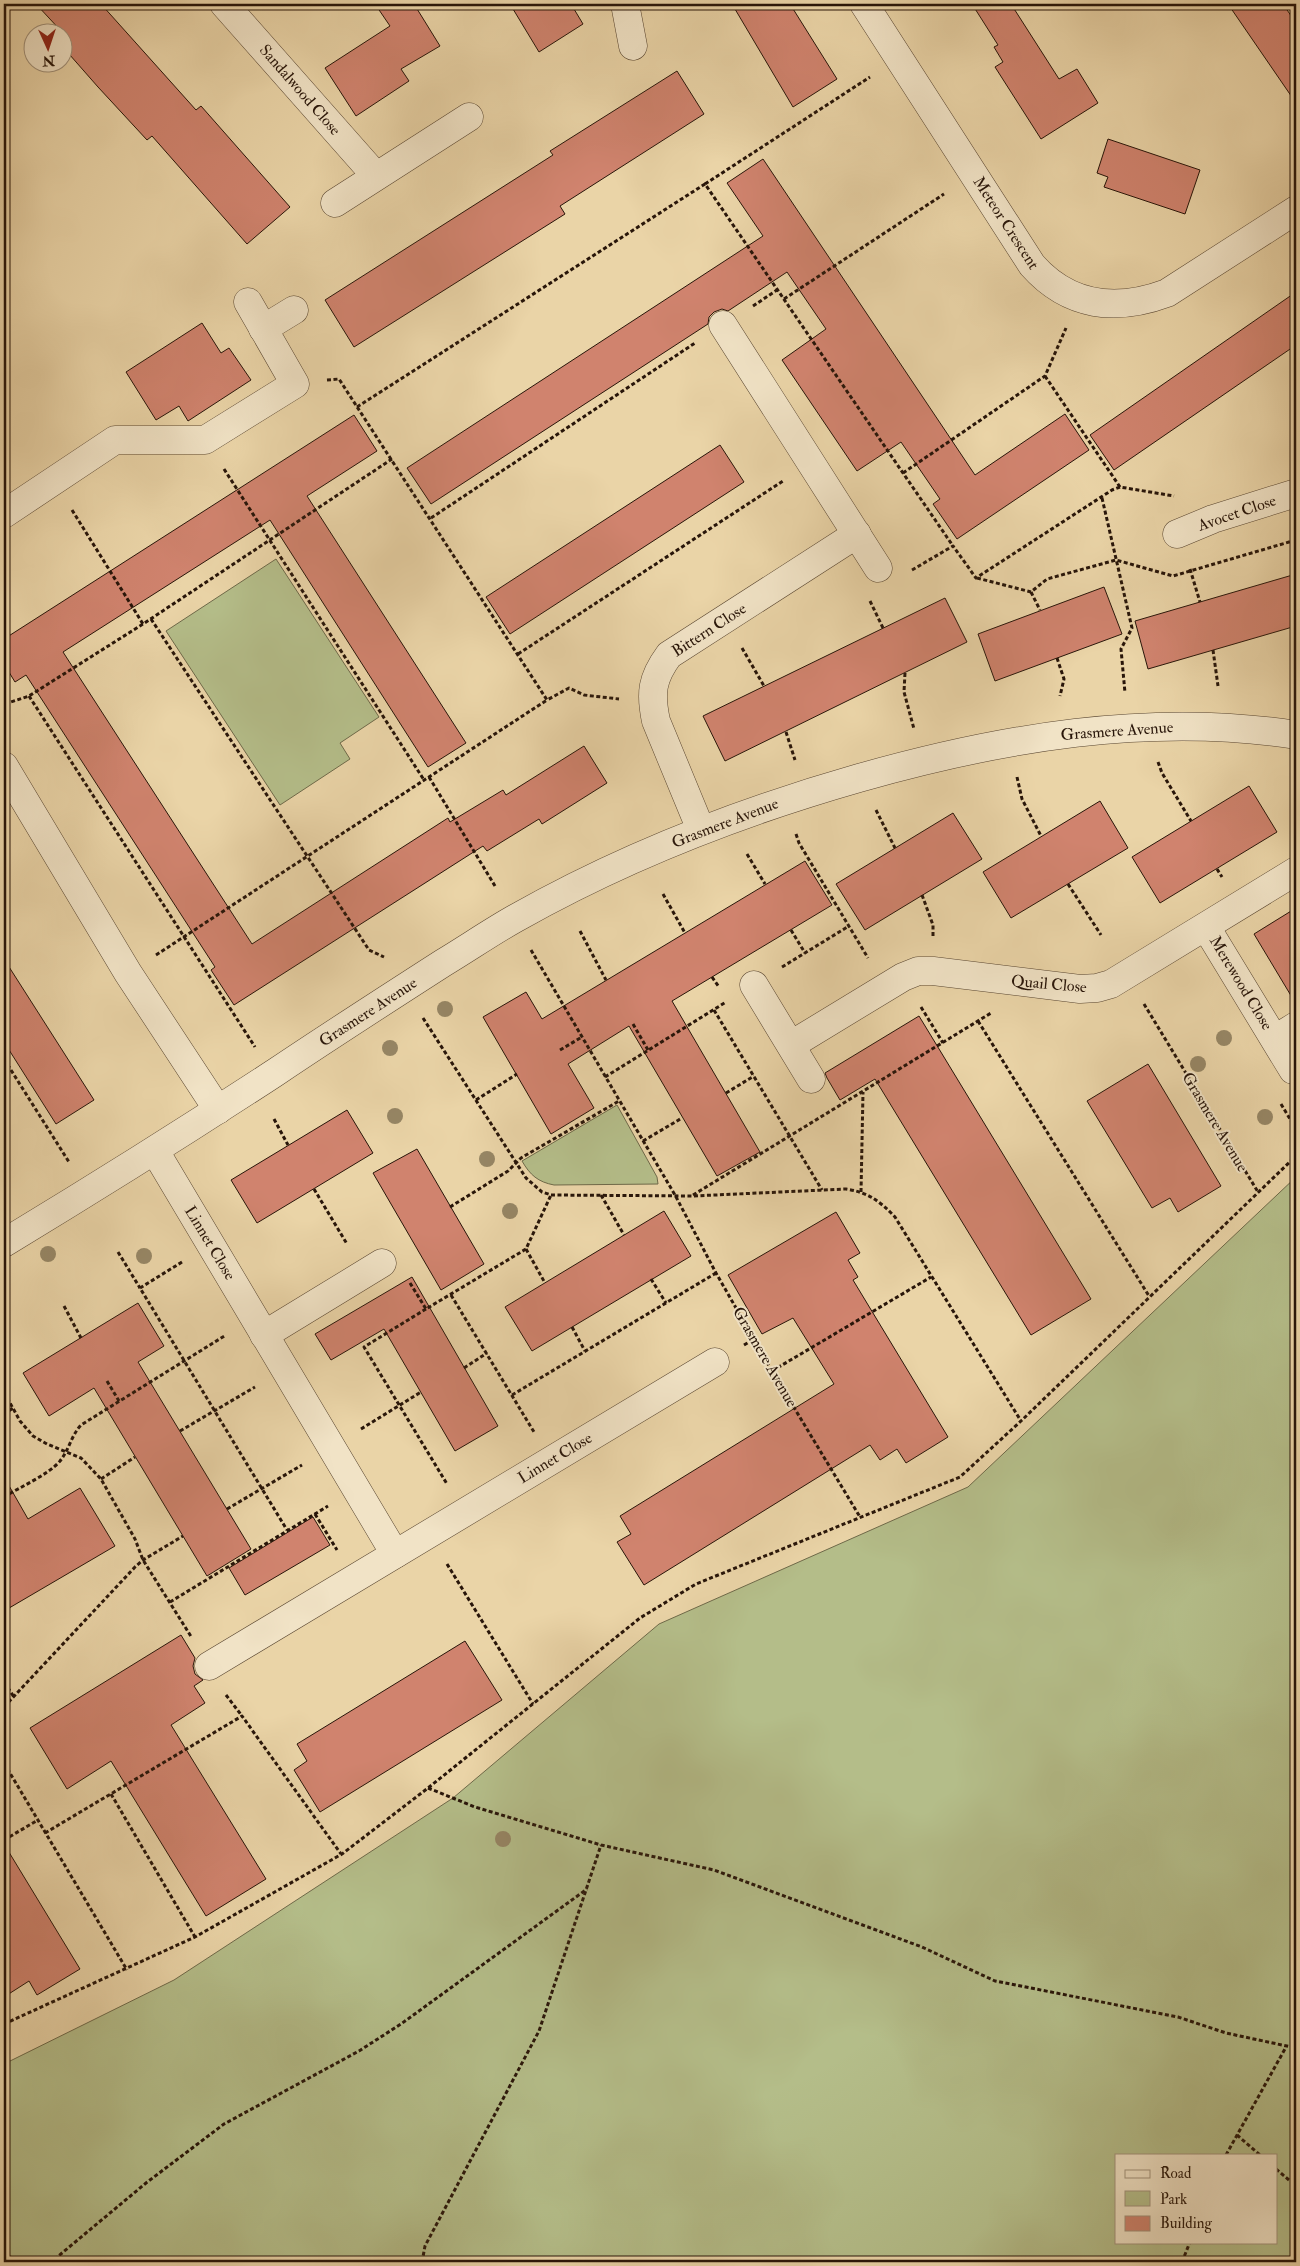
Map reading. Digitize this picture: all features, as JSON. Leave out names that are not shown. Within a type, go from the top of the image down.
[{"type":"street","name":"Sandalwood Close","points":[[224,4],[376,176]]},
{"type":"street","points":[[625,4],[634,46]]},
{"type":"street","name":"Meteor Crescent","points":[[864,4],[1032,265],[1045,280],[1060,290],[1080,298],[1102,303],[1124,305],[1145,301],[1167,293],[1296,210]]},
{"type":"street","points":[[335,203],[469,117]]},
{"type":"street","points":[[4,514],[115,440],[205,440],[295,384],[248,302]]},
{"type":"street","points":[[263,329],[294,310]]},
{"type":"street","points":[[722,325],[878,568]]},
{"type":"street","name":"Avocet Close","points":[[1177,534],[1213,519],[1296,493]]},
{"type":"street","name":"Bittern Close","points":[[701,830],[656,721],[652,703],[653,686],[659,669],[669,655],[856,534]]},
{"type":"street","name":"Grasmere Avenue","points":[[4,1243],[155,1151],[514,919],[570,889],[701,830],[792,797],[921,761],[976,748],[1065,734],[1128,728],[1220,728],[1262,730],[1296,735]]},
{"type":"street","points":[[4,766],[128,973],[218,1110]]},
{"type":"street","name":"Quail Close","points":[[791,1045],[894,982],[918,972],[933,971],[1080,989],[1097,988],[1111,984],[1296,871]]},
{"type":"street","name":"Merewood Close","points":[[1206,927],[1286,1033],[1293,1070]]},
{"type":"street","points":[[754,985],[811,1079]]},
{"type":"street","name":"Linnet Close","points":[[155,1151],[395,1554]]},
{"type":"street","points":[[259,1326],[373,1269]]},
{"type":"street","name":"Linnet Close","points":[[209,1666],[715,1362]]},
{"type":"path","points":[[357,407],[900,58]]},
{"type":"path","points":[[784,299],[974,174]]},
{"type":"path","points":[[705,184],[976,578],[1031,592],[1040,610]]},
{"type":"path","points":[[431,518],[777,290]]},
{"type":"path","points":[[903,473],[1045,376],[1080,298]]},
{"type":"path","points":[[1045,376],[1120,487]]},
{"type":"path","points":[[295,384],[339,379],[431,518],[547,700]]},
{"type":"path","points":[[205,440],[424,780]]},
{"type":"path","points":[[5,704],[29,696],[144,624],[392,459]]},
{"type":"path","points":[[518,654],[811,463]]},
{"type":"path","points":[[53,482],[144,624]]},
{"type":"path","points":[[976,578],[1120,487],[1174,496],[1213,519]]},
{"type":"path","points":[[1102,498],[1132,628],[1121,649],[1128,728]]},
{"type":"path","points":[[1031,592],[1046,579],[1116,560],[1173,576],[1296,540]]},
{"type":"path","points":[[878,568],[890,583],[953,546]]},
{"type":"path","points":[[151,619],[369,950],[384,958]]},
{"type":"path","points":[[724,620],[752,663],[764,686]]},
{"type":"path","points":[[1213,650],[1218,686]]},
{"type":"path","points":[[1056,658],[1064,679],[1060,696]]},
{"type":"path","points":[[905,673],[904,692],[921,761]]},
{"type":"path","points":[[128,973],[547,700],[569,688],[584,695],[652,703]]},
{"type":"path","points":[[29,696],[272,1074]]},
{"type":"path","points":[[786,732],[795,760]]},
{"type":"path","points":[[1158,762],[1162,773],[1191,821]]},
{"type":"path","points":[[429,777],[495,886]]},
{"type":"path","points":[[1017,777],[1022,800],[1041,836]]},
{"type":"path","points":[[876,810],[895,848]]},
{"type":"path","points":[[796,833],[799,843],[894,982],[943,1043]]},
{"type":"path","points":[[747,854],[765,884]]},
{"type":"path","points":[[1068,884],[1101,935]]},
{"type":"path","points":[[663,894],[685,932]]},
{"type":"path","points":[[922,895],[933,925],[933,971]]},
{"type":"path","points":[[791,930],[805,953]]},
{"type":"path","points":[[580,932],[606,980]]},
{"type":"path","name":"Grasmere Avenue","points":[[531,950],[675,1195],[716,1273],[772,1371],[860,1517]]},
{"type":"path","name":"Grasmere Avenue","points":[[1126,975],[1258,1192]]},
{"type":"path","points":[[714,1010],[822,1190]]},
{"type":"path","points":[[693,1196],[993,1012]]},
{"type":"path","name":"Grasmere Avenue","points":[[423,1016],[516,1163],[533,1186],[551,1195]]},
{"type":"path","points":[[978,1022],[1149,1296]]},
{"type":"path","points":[[633,1024],[648,1050]]},
{"type":"path","points":[[560,1050],[582,1037]]},
{"type":"path","points":[[4,1059],[88,1192]]},
{"type":"path","points":[[476,1100],[516,1074]]},
{"type":"path","points":[[726,1093],[754,1076]]},
{"type":"path","points":[[861,1192],[863,1092]]},
{"type":"path","points":[[450,1206],[508,1171],[521,1158],[619,1101]]},
{"type":"path","points":[[643,1141],[682,1118]]},
{"type":"path","points":[[274,1119],[288,1146]]},
{"type":"path","points":[[4,2024],[127,1970],[195,1937],[342,1854],[428,1788],[640,1618],[696,1584],[960,1477],[1296,1156]]},
{"type":"path","points":[[314,1189],[373,1269],[394,1256],[426,1309]]},
{"type":"path","points":[[464,1513],[364,1347],[526,1249],[551,1195],[693,1196],[846,1189],[861,1192],[885,1205],[895,1217],[1020,1421]]},
{"type":"path","points":[[601,1195],[624,1235]]},
{"type":"path","points":[[140,1288],[211,1245]]},
{"type":"path","points":[[526,1249],[545,1283]]},
{"type":"path","points":[[118,1252],[287,1530]]},
{"type":"path","points":[[512,1395],[716,1273]]},
{"type":"path","points":[[772,1371],[931,1277]]},
{"type":"path","points":[[651,1279],[666,1303]]},
{"type":"path","points":[[450,1295],[552,1460]]},
{"type":"path","points":[[64,1306],[81,1338]]},
{"type":"path","points":[[4,1497],[52,1468],[66,1452],[73,1433],[81,1424],[184,1360],[259,1326]]},
{"type":"path","points":[[572,1327],[586,1351]]},
{"type":"path","points":[[464,1368],[486,1354]]},
{"type":"path","points":[[180,1431],[285,1369]]},
{"type":"path","points":[[107,1381],[119,1401]]},
{"type":"path","points":[[4,1392],[33,1436],[81,1458],[101,1479],[135,1539],[143,1560],[229,1701],[242,1716],[342,1854]]},
{"type":"path","points":[[228,1509],[421,1392]]},
{"type":"path","points":[[4,1414],[13,1408]]},
{"type":"path","points":[[101,1479],[135,1457]]},
{"type":"path","points":[[170,1602],[356,1489]]},
{"type":"path","points":[[315,1514],[354,1580]]},
{"type":"path","points":[[429,1534],[534,1704]]},
{"type":"path","points":[[4,1708],[143,1560],[183,1536]]},
{"type":"path","points":[[4,1682],[14,1697]]},
{"type":"path","points":[[45,1833],[242,1716]]},
{"type":"path","points":[[4,1762],[127,1970]]},
{"type":"path","points":[[428,1788],[475,1807],[601,1845],[714,1870],[922,1947],[995,1981],[1178,2017],[1226,2034],[1296,2048]]},
{"type":"path","points":[[111,1794],[195,1937]]},
{"type":"path","points":[[4,1840],[38,1820]]},
{"type":"path","points":[[422,2262],[425,2246],[539,2031],[601,1845]]},
{"type":"path","points":[[28,2262],[56,2258],[146,2182],[224,2124],[359,2051],[401,2024],[587,1889]]},
{"type":"path","points":[[1227,2154],[1286,2047]]},
{"type":"path","points":[[1237,2134],[1259,2154]]},
{"type":"path","points":[[1278,2171],[1296,2184]]},
{"type":"path","points":[[1182,2262],[1189,2244]]},
{"type":"path","points":[[4,2254],[20,2262]]},
{"type":"path","points":[[56,2258],[60,2262]]},
{"type":"green space","points":[[276,559],[379,717],[340,743],[350,759],[280,805],[166,631]]},
{"type":"green space","points":[[617,1105],[657,1177],[658,1184],[554,1185],[539,1180],[525,1166],[522,1161]]},
{"type":"green space","points":[[1296,1177],[1296,2262],[4,2262],[4,2064],[174,1980],[453,1798],[659,1624],[968,1487]]},
{"type":"building","points":[[36,4],[101,4],[196,110],[201,106],[290,207],[247,244],[152,136],[147,140],[72,57],[72,22],[53,22]]},
{"type":"building","points":[[375,4],[414,4],[440,46],[401,69],[409,81],[356,116],[325,68],[390,26]]},
{"type":"building","points":[[510,4],[571,4],[583,24],[539,52]]},
{"type":"building","points":[[732,4],[790,4],[837,79],[793,107]]},
{"type":"building","points":[[972,4],[1011,4],[1059,79],[1077,69],[1098,103],[1041,139],[995,67],[1003,62],[994,47],[998,45]]},
{"type":"building","points":[[1228,4],[1283,4],[1296,23],[1296,103]]},
{"type":"building","points":[[677,71],[704,114],[560,206],[565,214],[354,347],[325,300],[553,155],[550,151]]},
{"type":"building","points":[[1108,139],[1200,170],[1185,214],[1104,187],[1108,177],[1097,173]]},
{"type":"building","points":[[763,159],[975,475],[1065,414],[1089,450],[957,539],[933,504],[940,499],[901,442],[857,471],[782,360],[826,329],[787,272],[728,311],[722,309],[714,312],[709,317],[708,324],[431,504],[407,468],[763,236],[727,183]]},
{"type":"building","points":[[1296,292],[1296,345],[1114,470],[1090,435]]},
{"type":"building","points":[[202,323],[221,353],[229,348],[251,380],[188,421],[179,406],[156,420],[126,372]]},
{"type":"building","points":[[354,415],[377,451],[307,496],[466,743],[428,767],[270,520],[63,652],[252,944],[448,818],[450,822],[503,790],[506,795],[584,746],[607,783],[542,824],[539,819],[487,851],[483,846],[234,1005],[211,970],[215,967],[26,675],[15,682],[4,664],[4,639]]},
{"type":"building","points":[[720,445],[744,482],[510,634],[486,597]]},
{"type":"building","points":[[1296,574],[1296,626],[1148,669],[1135,621]]},
{"type":"building","points":[[1104,587],[1122,634],[995,681],[978,634]]},
{"type":"building","points":[[945,598],[967,642],[725,761],[703,716]]},
{"type":"building","points":[[1249,786],[1277,832],[1160,903],[1132,857]]},
{"type":"building","points":[[1100,801],[1128,848],[1011,918],[983,872]]},
{"type":"building","points":[[953,813],[982,859],[865,930],[836,884]]},
{"type":"building","points":[[805,861],[832,905],[672,1001],[760,1152],[717,1176],[629,1026],[568,1064],[594,1108],[551,1134],[483,1017],[526,992],[542,1019]]},
{"type":"building","points":[[1296,908],[1296,1004],[1254,934]]},
{"type":"building","points":[[4,959],[94,1100],[56,1124],[4,1042]]},
{"type":"building","points":[[919,1016],[1091,1299],[1031,1335],[875,1079],[840,1100],[825,1073]]},
{"type":"building","points":[[1148,1064],[1221,1186],[1178,1212],[1170,1198],[1152,1208],[1087,1101]]},
{"type":"building","points":[[347,1110],[373,1153],[257,1223],[231,1180]]},
{"type":"building","points":[[417,1149],[484,1264],[441,1290],[373,1173]]},
{"type":"building","points":[[664,1211],[691,1256],[532,1351],[505,1307]]},
{"type":"building","points":[[836,1212],[860,1253],[848,1260],[858,1277],[853,1280],[948,1437],[906,1463],[897,1449],[880,1460],[870,1445],[644,1585],[617,1542],[631,1534],[620,1516],[834,1384],[793,1318],[762,1334],[728,1275]]},
{"type":"building","points":[[412,1277],[498,1426],[455,1451],[384,1329],[331,1360],[315,1334]]},
{"type":"building","points":[[138,1303],[164,1346],[138,1362],[251,1549],[207,1576],[94,1388],[49,1416],[23,1373]]},
{"type":"building","points":[[4,1477],[28,1519],[80,1488],[115,1546],[4,1611]]},
{"type":"building","points":[[313,1517],[330,1545],[245,1595],[229,1568]]},
{"type":"building","points":[[181,1635],[195,1658],[193,1666],[195,1674],[203,1680],[194,1686],[205,1703],[171,1725],[266,1879],[206,1916],[111,1761],[67,1789],[30,1728]]},
{"type":"building","points":[[465,1641],[502,1700],[320,1812],[294,1770],[307,1761],[297,1744]]},
{"type":"building","points":[[4,1844],[80,1969],[37,1995],[29,1981],[4,1997]]}]
